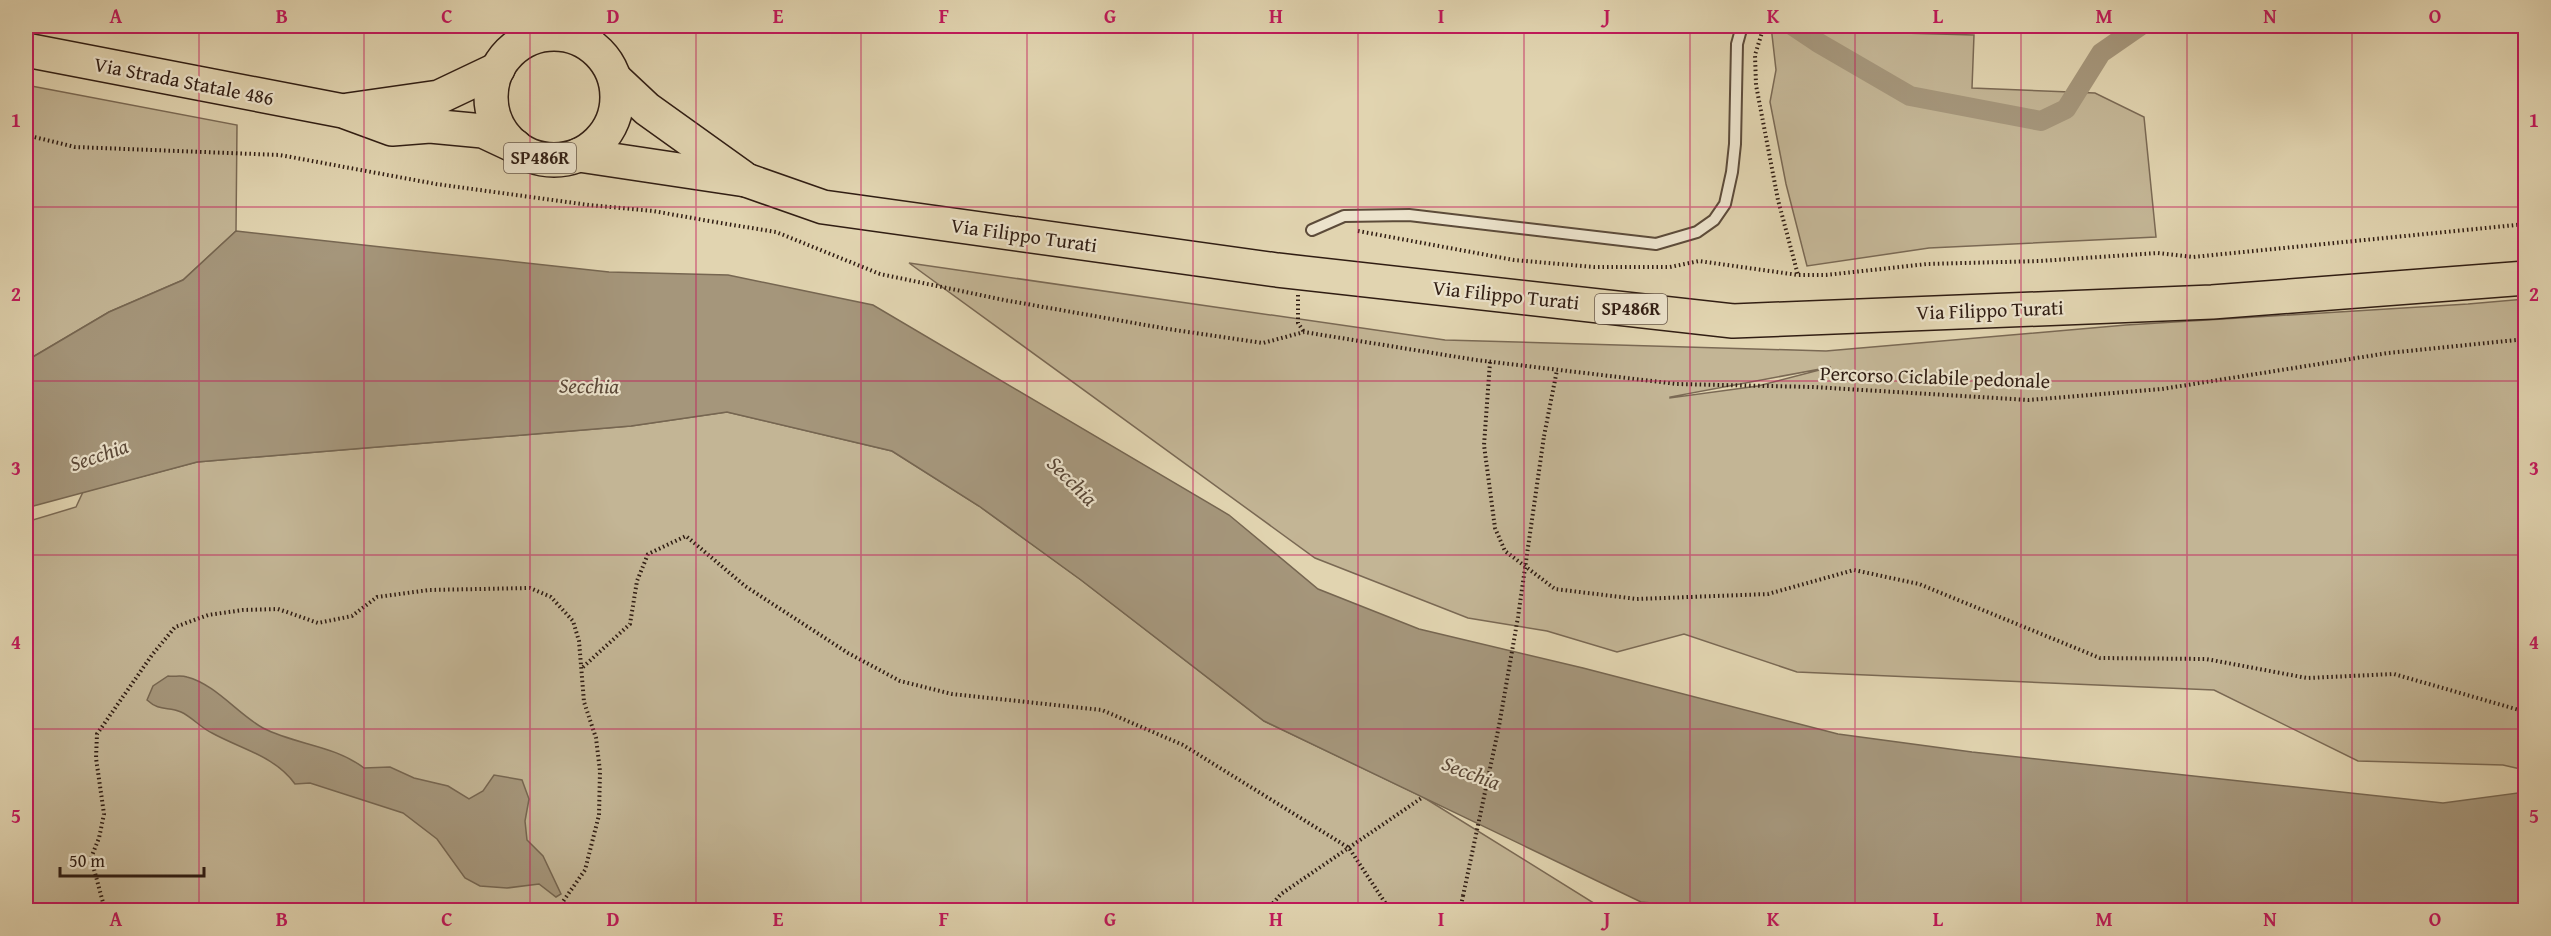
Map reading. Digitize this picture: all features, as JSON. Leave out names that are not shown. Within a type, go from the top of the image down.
[{"type":"main road","name":"SP486R","points":[[554,34],[590,37],[607,62],[615,79],[617,97],[615,115],[607,132],[595,146],[579,155],[557,160],[534,157],[483,131],[429,126],[392,129],[343,111],[439,97],[512,48],[533,38],[554,34]]},
{"type":"main road","name":"SP486R","points":[[512,48],[491,89],[493,111],[500,130],[514,146]]},
{"type":"main road","name":"Via Strada Statale 486","points":[[26,50],[343,111]]},
{"type":"main road","name":"SP486R","points":[[615,79],[647,109],[746,180]]},
{"type":"main road","name":"SP486R","points":[[579,155],[746,180]]},
{"type":"main road","name":"Via Filippo Turati","points":[[746,180],[823,207],[1277,270],[1733,321],[2212,302],[2526,278]]},
{"type":"lane","points":[[1312,230],[1344,216],[1409,215],[1656,244],[1680,239],[1697,232],[1714,220],[1725,204],[1730,183],[1736,144],[1737,44],[1742,26]]},
{"type":"path","points":[[1764,26],[1755,55],[1756,85],[1778,200],[1798,275]]},
{"type":"path","points":[[1966,26],[1994,26]]},
{"type":"path","points":[[26,135],[75,147],[280,155],[435,184],[589,205],[653,211],[776,232],[880,274],[1004,300],[1263,343],[1304,332],[1298,323],[1298,289]]},
{"type":"path","points":[[1356,231],[1514,260],[1594,267],[1670,267],[1699,261],[1798,275],[1826,275],[1927,264],[2040,261],[2158,253],[2193,258],[2526,224]]},
{"type":"path","name":"Percorso Ciclabile pedonale","points":[[1304,332],[1490,362],[1677,384],[1813,387],[2029,400],[2162,389],[2388,354],[2526,339]]},
{"type":"path","points":[[1490,362],[1484,445],[1495,528],[1505,550],[1555,589],[1637,599],[1768,594],[1854,570],[1919,584],[2100,658],[2206,659],[2307,678],[2394,674],[2526,712]]},
{"type":"path","points":[[1460,910],[1499,726],[1518,617],[1544,436],[1557,370]]},
{"type":"path","points":[[582,667],[630,624],[637,581],[648,554],[686,536],[745,586],[848,653],[900,681],[952,694],[1102,710],[1183,745],[1349,848],[1390,910]]},
{"type":"path","points":[[105,910],[91,858],[99,838],[104,814],[96,758],[98,734],[152,654],[175,627],[208,615],[278,609],[318,623],[352,616],[377,597],[429,590],[530,588],[551,597],[573,621],[579,641],[584,702],[596,738],[600,771],[599,815],[585,870],[557,910]]},
{"type":"path","points":[[1267,910],[1281,894],[1423,797]]},
{"type":"shaded area","points":[[1771,26],[1813,26],[1830,31],[1974,35],[1972,88],[2095,93],[2144,117],[2156,237],[1929,248],[1807,266],[1786,184],[1770,102],[1776,70]]},
{"type":"shaded area","points":[[26,85],[237,125],[236,231],[183,280],[109,312],[26,361]]},
{"type":"shaded area","points":[[909,263],[1445,340],[1826,351],[2126,325],[2525,299],[2525,770],[2503,765],[2358,761],[2214,690],[1797,672],[1684,634],[1617,652],[1547,631],[1468,618],[1315,558]],"holes":[[[1831,367],[1758,386],[1670,398]]]},
{"type":"shaded area","points":[[727,412],[892,451],[979,506],[1081,580],[1264,721],[1423,797],[1605,910],[26,910],[26,522],[76,507],[83,492],[197,462],[631,426]]},
{"type":"water","name":"Secchia","points":[[236,231],[609,272],[728,275],[873,305],[1229,515],[1318,589],[1419,629],[1583,668],[1838,734],[1972,752],[2443,803],[2525,792],[2525,910],[1725,910],[1641,902],[1264,721],[1081,580],[979,506],[892,451],[727,412],[631,426],[197,462],[26,508],[26,361],[109,312],[183,280]]},
{"type":"water","points":[[168,676],[185,676],[207,686],[254,722],[276,734],[340,754],[364,768],[390,767],[414,778],[448,786],[469,799],[483,791],[494,775],[522,780],[529,799],[525,821],[527,840],[543,856],[561,894],[556,897],[539,884],[507,888],[480,886],[465,878],[437,839],[403,813],[310,783],[295,784],[278,766],[268,760],[208,731],[181,712],[156,706],[147,700],[153,686]]},
{"type":"waterway","points":[[1793,26],[1910,96],[2041,121],[2066,109],[2101,53],[2140,26]]}]
